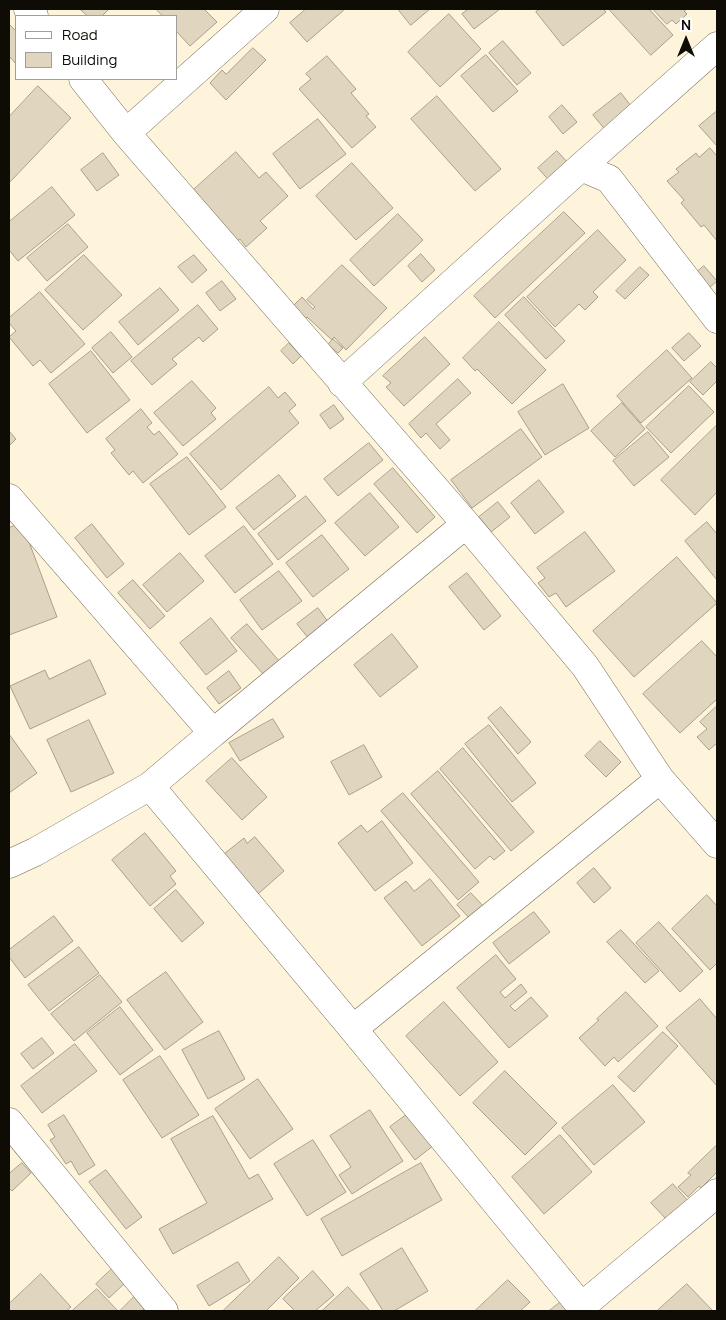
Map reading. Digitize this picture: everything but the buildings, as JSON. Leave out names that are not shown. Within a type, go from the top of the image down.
[{"type":"street","points":[[126,133],[265,9]]},
{"type":"street","points":[[342,383],[581,166],[717,46]]},
{"type":"street","points":[[85,80],[126,133],[466,524],[585,666],[660,779],[717,844]]},
{"type":"street","points":[[609,179],[617,134]]},
{"type":"street","points":[[581,166],[609,179],[717,319]]},
{"type":"street","points":[[9,498],[213,733]]},
{"type":"street","points":[[9,864],[35,852],[150,786],[466,524]]},
{"type":"street","points":[[353,1029],[660,779]]},
{"type":"street","points":[[150,786],[583,1309],[717,1193]]},
{"type":"street","points":[[9,1122],[164,1311]]}]
